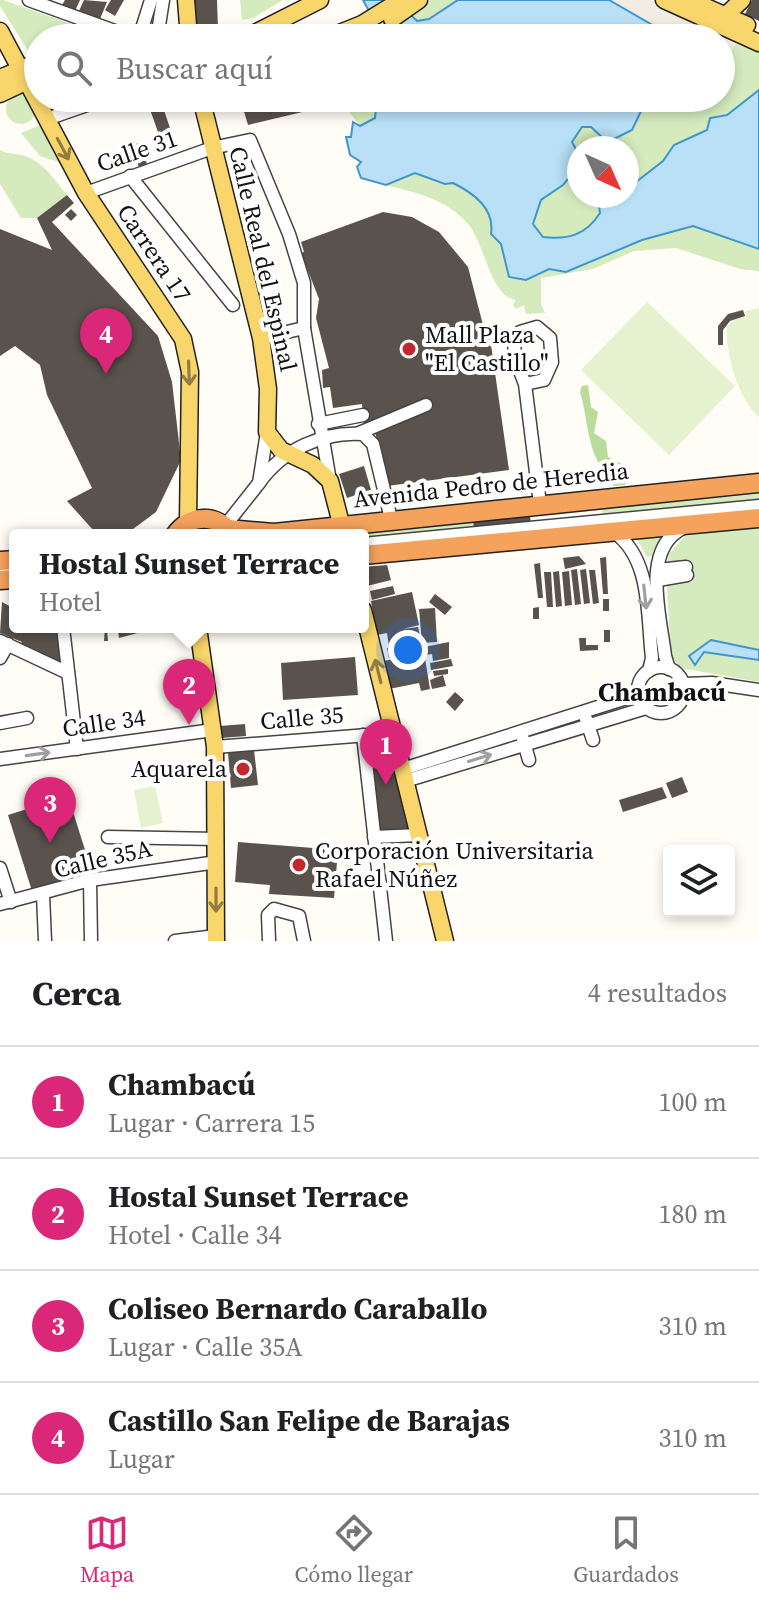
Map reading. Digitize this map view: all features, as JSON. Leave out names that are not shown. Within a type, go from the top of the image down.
[{"type":"highway","name":"Avenida Pedro de Heredia","points":[[347,529],[390,517],[759,483]]},
{"type":"highway","points":[[369,554],[716,523],[752,513]]},
{"type":"highway","name":"Avenida Pedro de Heredia","points":[[181,529],[207,519],[227,529]]},
{"type":"main road","points":[[273,24],[320,0]]},
{"type":"main road","points":[[362,24],[401,0]]},
{"type":"main road","points":[[379,24],[419,0]]},
{"type":"main road","points":[[664,0],[717,24]]},
{"type":"main road","points":[[725,16],[742,0]]},
{"type":"main road","points":[[701,1],[725,16],[759,30]]},
{"type":"main road","points":[[186,4],[188,24]]},
{"type":"main road","name":"Carrera 17","points":[[0,31],[24,68]]},
{"type":"main road","points":[[735,32],[759,43]]},
{"type":"main road","points":[[0,78],[24,75]]},
{"type":"main road","points":[[0,94],[24,77]]},
{"type":"main road","name":"Carrera 17","points":[[44,112],[86,193],[183,339],[189,357],[178,529]]},
{"type":"main road","name":"Calle Real del Espinal","points":[[204,112],[261,338],[268,389],[267,432]]},
{"type":"main road","points":[[267,432],[275,445],[313,465],[330,481]]},
{"type":"main road","name":"Calle Real del Espinal","points":[[330,481],[343,529]]},
{"type":"main road","points":[[199,633],[214,739],[216,939]]},
{"type":"main road","points":[[369,633],[445,941]]},
{"type":"street","points":[[29,0],[97,24]]},
{"type":"street","points":[[145,24],[156,3]]},
{"type":"street","points":[[156,3],[186,4]]},
{"type":"street","points":[[156,3],[157,24]]},
{"type":"street","points":[[47,119],[67,112]]},
{"type":"street","name":"Calle 31","points":[[86,193],[212,148],[250,140]]},
{"type":"street","name":"Calle Real del Espinal","points":[[250,140],[289,234],[304,283],[304,328],[319,431],[330,481]]},
{"type":"street","points":[[130,176],[233,305]]},
{"type":"street","points":[[525,384],[544,380],[552,362],[550,338],[537,327],[525,328],[514,341],[515,358],[525,384],[540,504]]},
{"type":"street","points":[[261,338],[304,328]]},
{"type":"street","name":"Calle Real del Espinal","points":[[230,529],[259,483],[288,454],[319,431],[359,433],[426,405]]},
{"type":"street","points":[[319,431],[363,415]]},
{"type":"street","points":[[319,431],[334,424]]},
{"type":"street","name":"Calle Real del Espinal","points":[[259,483],[267,432]]},
{"type":"street","points":[[359,433],[373,444],[390,517]]},
{"type":"street","points":[[353,529],[759,490]]},
{"type":"street","points":[[369,544],[752,513],[759,506]]},
{"type":"street","points":[[523,738],[588,726],[646,708],[659,713],[673,709],[682,698],[683,684],[669,669],[665,656],[658,575],[660,551],[669,537],[688,526]]},
{"type":"street","points":[[614,532],[629,545],[642,571],[652,658],[649,671],[640,681],[639,694],[646,708]]},
{"type":"street","points":[[658,575],[687,571]]},
{"type":"street","points":[[64,633],[77,749]]},
{"type":"street","points":[[0,658],[4,642],[68,673]]},
{"type":"street","points":[[649,671],[669,669]]},
{"type":"street","points":[[683,684],[712,683],[759,690]]},
{"type":"street","points":[[404,775],[523,738],[584,712],[639,694]]},
{"type":"street","points":[[584,712],[593,740]]},
{"type":"street","points":[[0,723],[27,718]]},
{"type":"street","name":"Calle 35","points":[[214,739],[393,733]]},
{"type":"street","points":[[363,735],[386,941]]},
{"type":"street","points":[[523,738],[529,760]]},
{"type":"street","name":"Calle 34","points":[[0,759],[77,749],[214,739]]},
{"type":"street","points":[[374,837],[419,835]]},
{"type":"street","points":[[108,837],[217,839]]},
{"type":"street","name":"Calle 35A","points":[[5,903],[90,880],[217,862]]},
{"type":"street","points":[[0,868],[5,903]]},
{"type":"street","points":[[90,880],[91,941]]},
{"type":"street","points":[[341,881],[380,883]]},
{"type":"street","points":[[43,895],[45,941]]},
{"type":"street","points":[[269,941],[268,915],[271,910],[287,910],[299,916],[304,941]]},
{"type":"street","points":[[175,941],[216,939]]},
{"type":"green space","points":[[0,0],[3,0],[71,24],[24,24],[24,44],[0,6]]},
{"type":"green space","points":[[240,0],[283,0],[253,18],[242,20]]},
{"type":"green space","points":[[430,0],[458,0],[429,19],[417,21],[411,14]]},
{"type":"green space","points":[[735,44],[759,52],[759,90],[735,109]]},
{"type":"green space","points":[[24,94],[24,112],[36,112],[32,120],[21,124],[10,120],[6,109],[10,98]]},
{"type":"green space","points":[[349,112],[376,112],[375,118],[360,126]]},
{"type":"green space","points":[[641,112],[731,112],[718,115],[708,130],[674,145],[663,161],[639,181],[639,136],[620,136],[632,130]]},
{"type":"green space","points":[[40,125],[61,163],[40,156],[21,133]]},
{"type":"green space","points":[[582,127],[591,127],[600,136],[576,136]]},
{"type":"green space","points":[[0,150],[25,156],[38,163],[67,195],[37,218],[21,218],[0,184]]},
{"type":"green space","points":[[414,173],[445,184],[453,183],[481,202],[490,216],[491,234],[501,244],[503,257],[526,280],[549,269],[567,272],[642,240],[693,226],[759,249],[759,271],[740,269],[676,248],[634,251],[593,269],[541,278],[541,304],[545,313],[526,314],[524,305],[516,309],[513,305],[516,300],[500,289],[475,234],[460,216],[431,198],[386,185]]},
{"type":"green space","points":[[567,177],[567,208],[599,208],[600,213],[575,234],[543,237],[533,224],[541,200]]},
{"type":"green space","points":[[647,302],[735,386],[669,455],[581,370]]},
{"type":"green space","points":[[759,308],[759,417],[739,388],[731,362],[727,326],[746,311]]},
{"type":"green space","points":[[588,385],[591,407],[598,412],[594,433],[606,441],[608,457],[622,464],[617,470],[626,480],[625,485],[613,486],[612,477],[599,464],[594,452],[580,392],[582,386]]},
{"type":"green space","points":[[759,494],[759,500],[603,518],[602,509]]},
{"type":"green space","points":[[473,520],[474,531],[369,540],[369,532]]},
{"type":"green space","points":[[759,525],[759,682],[681,668],[671,656],[666,571],[669,554],[685,536]]},
{"type":"green space","points":[[663,536],[652,556],[647,557],[637,539]]},
{"type":"green space","points":[[155,786],[163,823],[141,828],[134,790]]},
{"type":"shaded area","points":[[609,0],[651,0],[697,24],[651,24]]},
{"type":"water","points":[[363,0],[395,0],[417,21],[429,19],[458,0],[609,0],[651,24],[370,24],[369,11]]},
{"type":"water","points":[[759,90],[759,249],[693,226],[642,240],[566,272],[549,269],[526,280],[509,277],[501,244],[491,234],[490,216],[475,197],[453,183],[445,184],[415,173],[386,185],[361,178],[357,167],[361,162],[350,155],[346,137],[351,137],[353,122],[360,126],[375,118],[376,112],[641,112],[632,130],[620,136],[601,136],[591,127],[582,127],[576,136],[567,136],[567,180],[541,200],[533,224],[543,237],[560,238],[576,234],[589,226],[600,213],[599,208],[639,208],[639,180],[663,161],[674,145],[707,130],[710,118],[735,112]]},
{"type":"water","points":[[711,640],[759,650],[759,660],[704,652],[695,665],[689,656]]},
{"type":"building","points":[[65,0],[80,0],[75,11],[62,5]]},
{"type":"building","points":[[84,0],[107,2],[100,19],[79,11]]},
{"type":"building","points":[[111,0],[124,0],[115,16],[105,10]]},
{"type":"building","points":[[193,0],[217,0],[218,24],[194,24]]},
{"type":"building","points":[[752,0],[759,0],[759,21],[745,14]]},
{"type":"building","points":[[151,112],[165,112],[171,131],[159,135]]},
{"type":"building","points":[[244,112],[302,112],[248,125]]},
{"type":"building","points":[[139,143],[147,164],[139,167],[129,146]]},
{"type":"building","points":[[67,195],[74,203],[52,222],[158,336],[172,382],[181,460],[156,512],[133,529],[92,529],[67,501],[92,488],[47,395],[40,365],[15,346],[0,356],[0,229],[52,250],[37,218]]},
{"type":"building","points":[[71,209],[77,215],[71,221],[65,215]]},
{"type":"building","name":"Mall Plaza \"El Castillo\"","points":[[383,212],[412,217],[439,232],[468,267],[483,325],[488,324],[509,470],[387,486],[373,422],[364,424],[362,404],[333,408],[330,387],[323,388],[322,370],[329,368],[316,318],[319,299],[301,253],[304,252],[301,242]]},
{"type":"building","points":[[743,310],[745,316],[730,321],[723,330],[723,345],[718,345],[718,326],[728,314]]},
{"type":"building","points":[[364,466],[371,490],[347,498],[339,474]]},
{"type":"building","points":[[530,515],[531,525],[474,531],[473,520]]},
{"type":"building","points":[[579,556],[586,564],[565,569],[563,558]]},
{"type":"building","points":[[606,557],[608,594],[603,594],[600,558]]},
{"type":"building","points":[[540,563],[543,598],[538,598],[534,564]]},
{"type":"building","points":[[387,565],[391,580],[369,586],[369,566]]},
{"type":"building","points":[[577,569],[581,604],[575,605],[571,570]]},
{"type":"building","points":[[586,569],[590,603],[584,604],[580,570]]},
{"type":"building","points":[[589,570],[595,570],[599,603],[593,604]]},
{"type":"building","points":[[559,571],[562,606],[556,607],[553,572]]},
{"type":"building","points":[[569,571],[572,605],[565,606],[562,572]]},
{"type":"building","points":[[544,572],[551,572],[553,607],[547,607]]},
{"type":"building","points":[[393,586],[395,594],[372,600],[370,591]]},
{"type":"building","points":[[412,592],[419,625],[403,629],[418,627],[421,640],[389,646],[387,633],[377,635],[371,601]]},
{"type":"building","points":[[435,594],[452,607],[445,615],[429,602]]},
{"type":"building","points":[[603,599],[609,599],[609,611],[603,611]]},
{"type":"building","points":[[2,602],[9,606],[9,633],[61,633],[64,664],[19,646],[22,642],[0,633]]},
{"type":"building","points":[[539,607],[539,619],[533,619],[533,608]]},
{"type":"building","points":[[435,608],[437,642],[422,643],[419,609]]},
{"type":"building","points":[[604,630],[610,630],[610,642],[604,642]]},
{"type":"building","points":[[118,633],[138,633],[119,638]]},
{"type":"building","points":[[579,638],[586,638],[586,645],[598,645],[598,650],[580,651]]},
{"type":"building","points":[[449,642],[449,658],[433,661],[432,654],[426,655],[424,647]]},
{"type":"building","points":[[398,646],[400,656],[389,658],[387,648]]},
{"type":"building","points":[[424,652],[430,689],[421,691],[419,683],[389,689],[384,661]]},
{"type":"building","points":[[355,657],[358,695],[283,700],[281,663]]},
{"type":"building","points":[[451,659],[453,666],[431,670],[430,663]]},
{"type":"building","points":[[448,669],[448,674],[434,676],[433,671]]},
{"type":"building","points":[[443,675],[446,686],[432,689],[430,680]]},
{"type":"building","points":[[455,692],[464,700],[455,711],[446,702]]},
{"type":"building","points":[[245,724],[246,736],[221,738],[220,726]]},
{"type":"building","points":[[386,739],[408,830],[379,831],[370,741]]},
{"type":"building","name":"Aquarela","points":[[254,750],[258,785],[231,788],[228,753]]},
{"type":"building","points":[[682,777],[688,792],[672,798],[666,783]]},
{"type":"building","points":[[662,787],[667,798],[623,812],[619,800]]},
{"type":"building","points":[[68,796],[92,872],[32,891],[8,815]]},
{"type":"building","points":[[238,842],[338,850],[334,898],[269,894],[270,885],[235,882]]},
{"type":"place","name":"Mall Plaza \"El Castillo\"","points":[[409,349]]},
{"type":"place","name":"Castillo San Felipe de Barajas","points":[[106,374]]},
{"type":"place","name":"Hostal Sunset Terrace","points":[[189,725]]},
{"type":"place","name":"Aquarela","points":[[243,769]]},
{"type":"place","name":"Chambacú","points":[[386,785]]},
{"type":"place","name":"Coliseo Bernardo Caraballo","points":[[50,843]]},
{"type":"place","name":"Corporación Universitaria Rafael Núñez","points":[[299,865]]},
{"type":"district","name":"Chambacú","points":[[662,692]]}]
